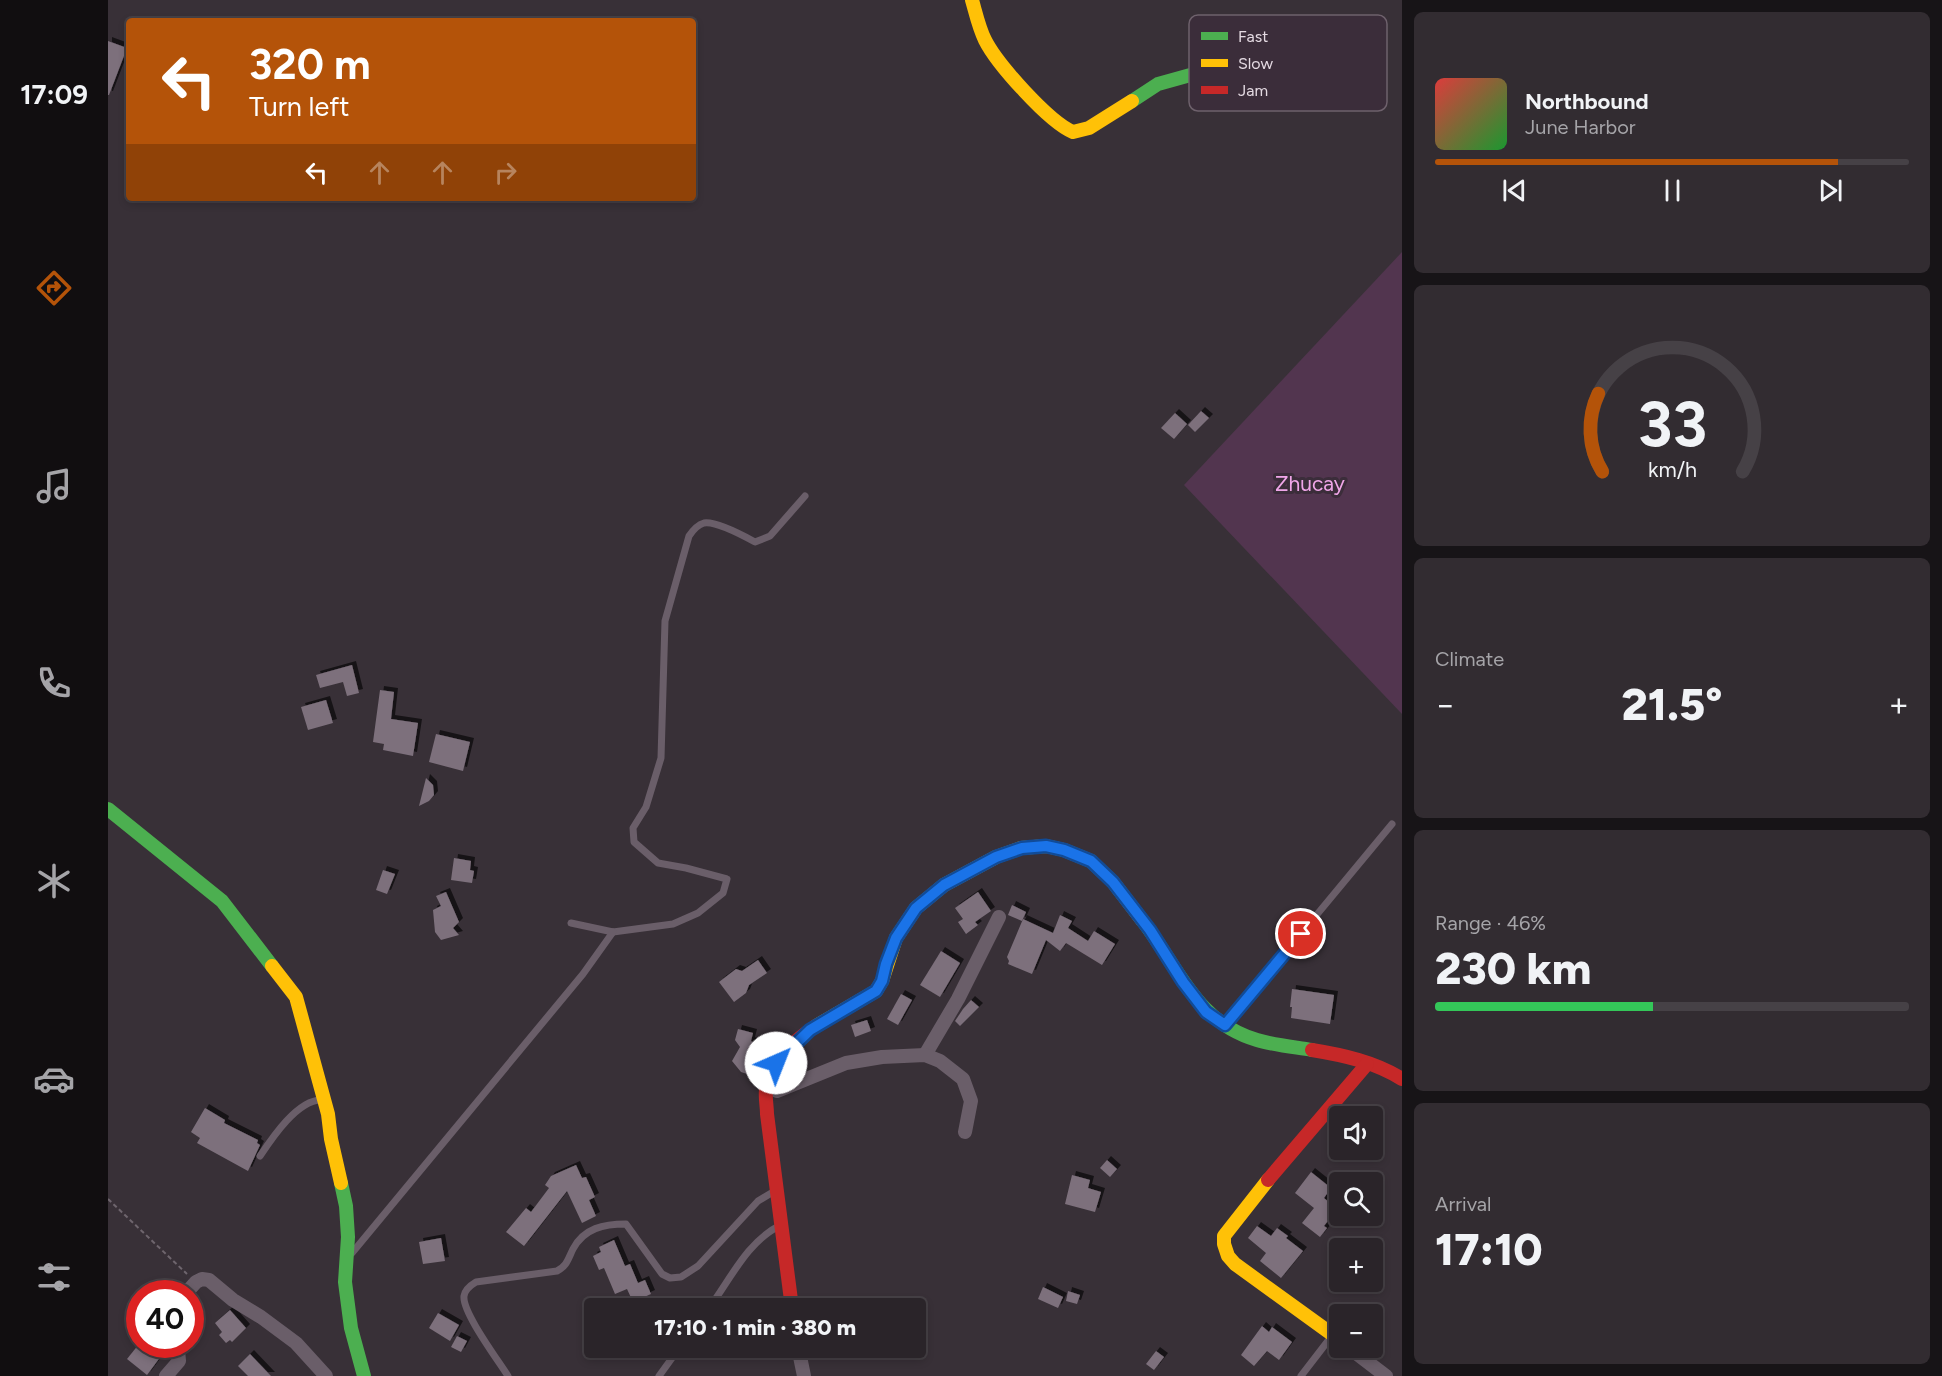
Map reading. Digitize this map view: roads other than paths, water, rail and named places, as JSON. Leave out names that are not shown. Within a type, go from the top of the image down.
[{"type":"street","points":[[972,0],[979,26],[996,58],[1070,131],[1078,132],[1089,128],[1158,84],[1189,75]]},
{"type":"street","points":[[108,809],[222,901],[296,997],[328,1114],[331,1139],[346,1206],[348,1237],[345,1262],[351,1328],[364,1376]]},
{"type":"street","points":[[791,1298],[767,1114],[767,1085],[776,1063],[810,1030],[876,991],[882,981],[896,938],[916,908],[944,885],[996,857],[1022,848],[1046,846],[1091,861],[1113,882],[1150,930],[1183,982],[1206,1012],[1225,1025],[1256,1040],[1346,1056],[1391,1072],[1402,1079]]},
{"type":"street","points":[[925,1055],[958,999],[999,917]]},
{"type":"street","points":[[767,1085],[777,1091],[846,1063],[882,1057],[925,1055],[940,1061],[963,1079],[971,1101],[965,1132]]},
{"type":"street","points":[[1329,1333],[1235,1264],[1228,1256],[1224,1236],[1251,1199],[1367,1064]]},
{"type":"street","points":[[200,1280],[209,1280],[233,1300],[296,1343],[326,1376]]},
{"type":"street","points":[[166,1376],[179,1361],[179,1358]]},
{"type":"street","points":[[800,1358],[804,1376]]},
{"type":"street","points":[[1362,1358],[1386,1376]]},
{"type":"lane","points":[[571,923],[613,932],[673,924],[698,913],[723,893],[727,879],[658,863],[634,842],[633,828],[646,807],[661,758],[665,621],[689,536],[697,526],[706,522],[736,532],[755,542],[771,536],[805,496]]},
{"type":"lane","points":[[1225,1025],[1392,824]]},
{"type":"lane","points":[[345,1262],[583,974],[613,932]]},
{"type":"lane","points":[[260,1156],[276,1132],[291,1116],[313,1100],[324,1100]]},
{"type":"lane","points":[[508,1376],[465,1305],[464,1294],[469,1286],[477,1282],[557,1271],[566,1266],[581,1236],[591,1230],[612,1224],[626,1224],[662,1274],[670,1278],[681,1277],[698,1266],[758,1201],[777,1189]]},
{"type":"lane","points":[[716,1298],[746,1255],[769,1231],[781,1224]]},
{"type":"lane","points":[[1301,1376],[1329,1346]]},
{"type":"lane","points":[[659,1376],[673,1358]]},
{"type":"park label","name":"Zhucay","points":[[1310,484]]}]
